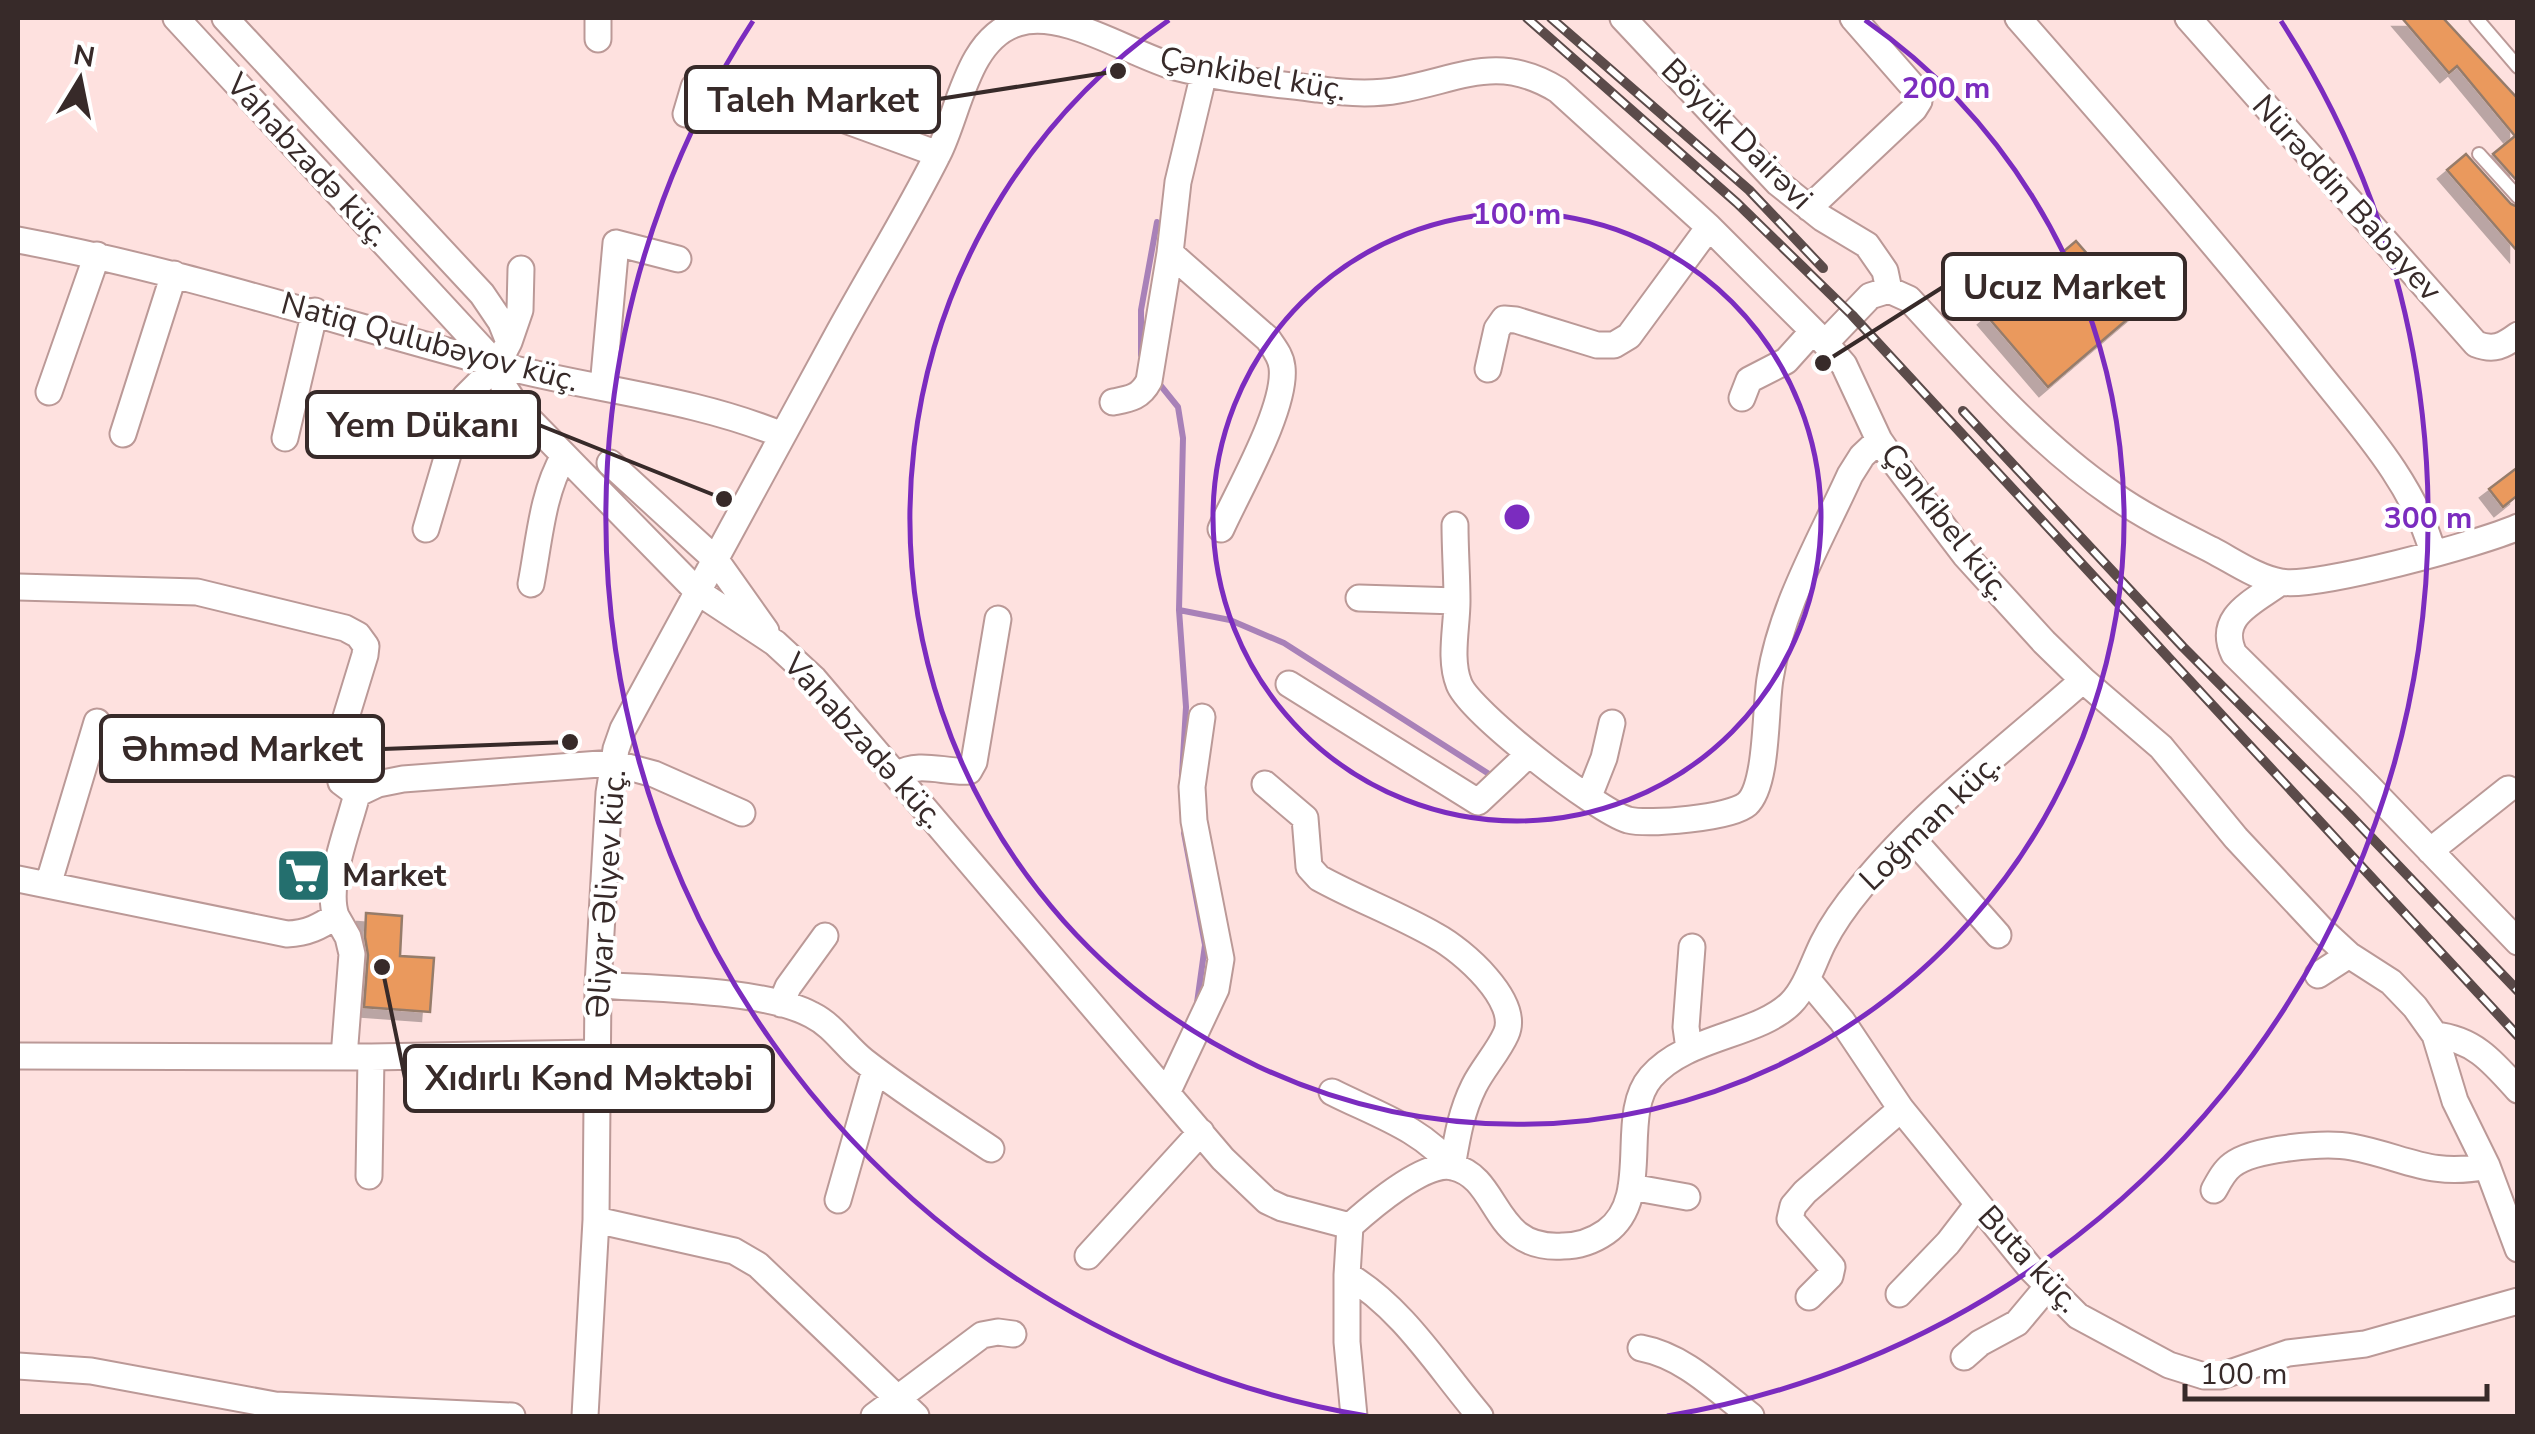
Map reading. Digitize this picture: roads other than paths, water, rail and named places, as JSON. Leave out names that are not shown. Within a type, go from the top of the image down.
[{"type":"street","name":"Vahabzadə küç.","points":[[176,18],[503,353],[504,386],[517,407],[564,456],[698,592],[775,643],[814,679],[1166,1092],[1267,1201],[1350,1226]]},
{"type":"street","points":[[225,18],[482,294],[501,322],[503,353]]},
{"type":"street","name":"Çənkibel küç.","points":[[1039,18],[1071,26],[1148,58],[1204,73],[1358,93],[1394,91],[1462,72],[1489,69],[1517,72],[1558,90],[1708,226],[1818,337],[1844,366],[1879,440],[1965,554],[2083,680],[2161,746],[2236,838],[2323,931],[2390,982],[2415,1007],[2435,1035],[2455,1101],[2488,1166],[2518,1249]]},
{"type":"street","name":"Əliyar Əliyev küç.","points":[[585,1416],[596,1220],[598,986],[613,763],[623,729],[938,154],[973,66],[1002,30],[1039,18]]},
{"type":"street","name":"Böyük Dairəvi","points":[[1623,18],[1778,183],[1809,208],[1867,244],[1885,271],[1889,290]]},
{"type":"street","points":[[1809,208],[1920,101],[1916,90],[1854,18]]},
{"type":"street","points":[[2018,18],[2236,269],[2379,450],[2424,519],[2433,553]]},
{"type":"street","name":"Nürəddin Babayev","points":[[2188,18],[2476,344],[2489,350],[2518,335]]},
{"type":"street","points":[[1112,402],[1135,398],[1149,382],[1178,182],[1204,73]]},
{"type":"street","points":[[686,114],[694,87],[702,82],[802,104],[938,154]]},
{"type":"street","points":[[1488,369],[1497,328],[1504,320],[1516,320],[1597,345],[1614,345],[1629,336],[1708,226]]},
{"type":"street","name":"Natiq Qulubəyov küç.","points":[[18,240],[98,255],[316,311],[503,353],[603,387],[713,410],[782,435]]},
{"type":"street","points":[[603,387],[616,243],[678,259]]},
{"type":"street","points":[[1170,254],[1268,340],[1280,356],[1283,370],[1270,422],[1221,530]]},
{"type":"street","points":[[49,392],[98,255]]},
{"type":"street","points":[[426,529],[465,397],[503,353],[520,310],[522,269]]},
{"type":"street","points":[[124,434],[174,274]]},
{"type":"street","points":[[1742,398],[1749,380],[1786,361],[1870,296],[1889,290],[1909,299],[2012,407],[2109,493],[2255,573],[2281,582],[2304,583],[2433,553],[2518,527]]},
{"type":"street","points":[[285,438],[316,311]]},
{"type":"street","points":[[1454,525],[1457,680],[1464,695],[1529,754],[1626,819],[1650,823],[1734,811],[1747,804],[1760,774],[1769,682],[1789,610],[1850,475],[1879,440]]},
{"type":"street","points":[[532,584],[548,496],[564,456]]},
{"type":"street","points":[[610,464],[715,559],[775,643]]},
{"type":"street","points":[[2281,582],[2238,614],[2228,628],[2234,654],[2518,942]]},
{"type":"street","points":[[18,587],[197,592],[346,628],[358,635],[366,646],[365,655],[336,758],[342,782],[358,794]]},
{"type":"street","points":[[1359,598],[1457,601]]},
{"type":"street","points":[[898,774],[907,768],[969,772],[974,762],[998,618]]},
{"type":"street","name":"Loğman küç.","points":[[1332,1092],[1421,1136],[1439,1149],[1452,1166],[1470,1176],[1514,1233],[1531,1244],[1575,1246],[1609,1230],[1621,1216],[1631,1187],[1640,1093],[1664,1064],[1791,1003],[1835,921],[1859,889],[1908,835],[2083,680]]},
{"type":"street","points":[[1288,684],[1478,802],[1529,754]]},
{"type":"street","points":[[1166,1092],[1216,989],[1221,959],[1194,821],[1192,787],[1202,717]]},
{"type":"street","points":[[48,885],[97,722]]},
{"type":"street","points":[[1589,796],[1612,723]]},
{"type":"street","points":[[344,1057],[352,954],[332,905],[337,870],[358,794],[378,784],[404,779],[613,763],[654,774],[742,813]]},
{"type":"street","points":[[1264,784],[1304,818],[1309,868],[1319,878],[1438,937],[1466,958],[1503,998],[1510,1014],[1508,1032],[1474,1085],[1463,1113],[1452,1166],[1417,1176],[1350,1226],[1348,1342],[1354,1416]]},
{"type":"street","points":[[2430,852],[2508,788]]},
{"type":"street","points":[[1908,835],[1998,935]]},
{"type":"street","points":[[18,879],[287,934],[315,930],[336,916]]},
{"type":"street","points":[[781,1004],[788,987],[825,936]]},
{"type":"street","points":[[1689,1050],[1686,1027],[1692,947]]},
{"type":"street","points":[[2318,976],[2349,954]]},
{"type":"street","name":"Buta küç.","points":[[1807,979],[1842,1020],[1901,1109],[2048,1286],[2078,1316],[2169,1365],[2204,1376],[2221,1376],[2288,1353],[2365,1344],[2518,1301]]},
{"type":"street","points":[[598,986],[720,994],[810,1013],[832,1027],[875,1070],[991,1149]]},
{"type":"street","points":[[2435,1035],[2454,1037],[2482,1052],[2518,1090]]},
{"type":"street","points":[[18,1056],[598,1053]]},
{"type":"street","points":[[369,1176],[370,1057]]},
{"type":"street","points":[[838,1200],[875,1070]]},
{"type":"street","points":[[1810,1297],[1830,1276],[1832,1267],[1790,1219],[1793,1206],[1901,1109]]},
{"type":"street","points":[[1088,1256],[1201,1132]]},
{"type":"street","points":[[2214,1190],[2229,1166],[2241,1159],[2316,1146],[2346,1146],[2448,1172],[2488,1166]]},
{"type":"street","points":[[1631,1187],[1687,1197]]},
{"type":"street","points":[[1899,1294],[1948,1244],[1978,1204]]},
{"type":"street","points":[[596,1220],[734,1251],[758,1264],[916,1416]]},
{"type":"street","points":[[1347,1276],[1368,1287],[1396,1313],[1480,1416]]},
{"type":"street","points":[[1964,1358],[1980,1343],[2017,1323],[2048,1286]]},
{"type":"street","points":[[874,1416],[982,1335],[1013,1334]]},
{"type":"street","points":[[1641,1348],[1661,1352],[1681,1363],[1752,1416]]},
{"type":"street","points":[[18,1366],[91,1371],[276,1406],[512,1416]]},
{"type":"lane","points":[[2476,18],[2518,67]]},
{"type":"lane","points":[[2480,154],[2518,196]]},
{"type":"waterway","points":[[1141,355],[1141,310],[1157,222]]},
{"type":"waterway","points":[[1157,381],[1178,407],[1183,438],[1179,610],[1186,707],[1182,775]]},
{"type":"waterway","points":[[1179,610],[1230,620],[1284,643],[1489,774]]},
{"type":"waterway","points":[[1184,833],[1205,945],[1197,1003]]},
{"type":"railway","points":[[1527,18],[1737,203],[1852,315],[2518,1036]]},
{"type":"railway","points":[[1551,18],[1749,190],[1823,268]]},
{"type":"railway","points":[[1963,411],[2183,647],[2518,991]]},
{"type":"place","name":"Taleh Market","points":[[1118,71]]},
{"type":"place","name":"Ucuz Market","points":[[1823,363]]},
{"type":"place","name":"Yem Dükanı","points":[[724,499]]},
{"type":"place","name":"Əhməd Market","points":[[570,742]]},
{"type":"place","name":"Market","points":[[303,875]]},
{"type":"place","name":"Xıdırlı Kənd Məktəbi","points":[[382,967]]}]
